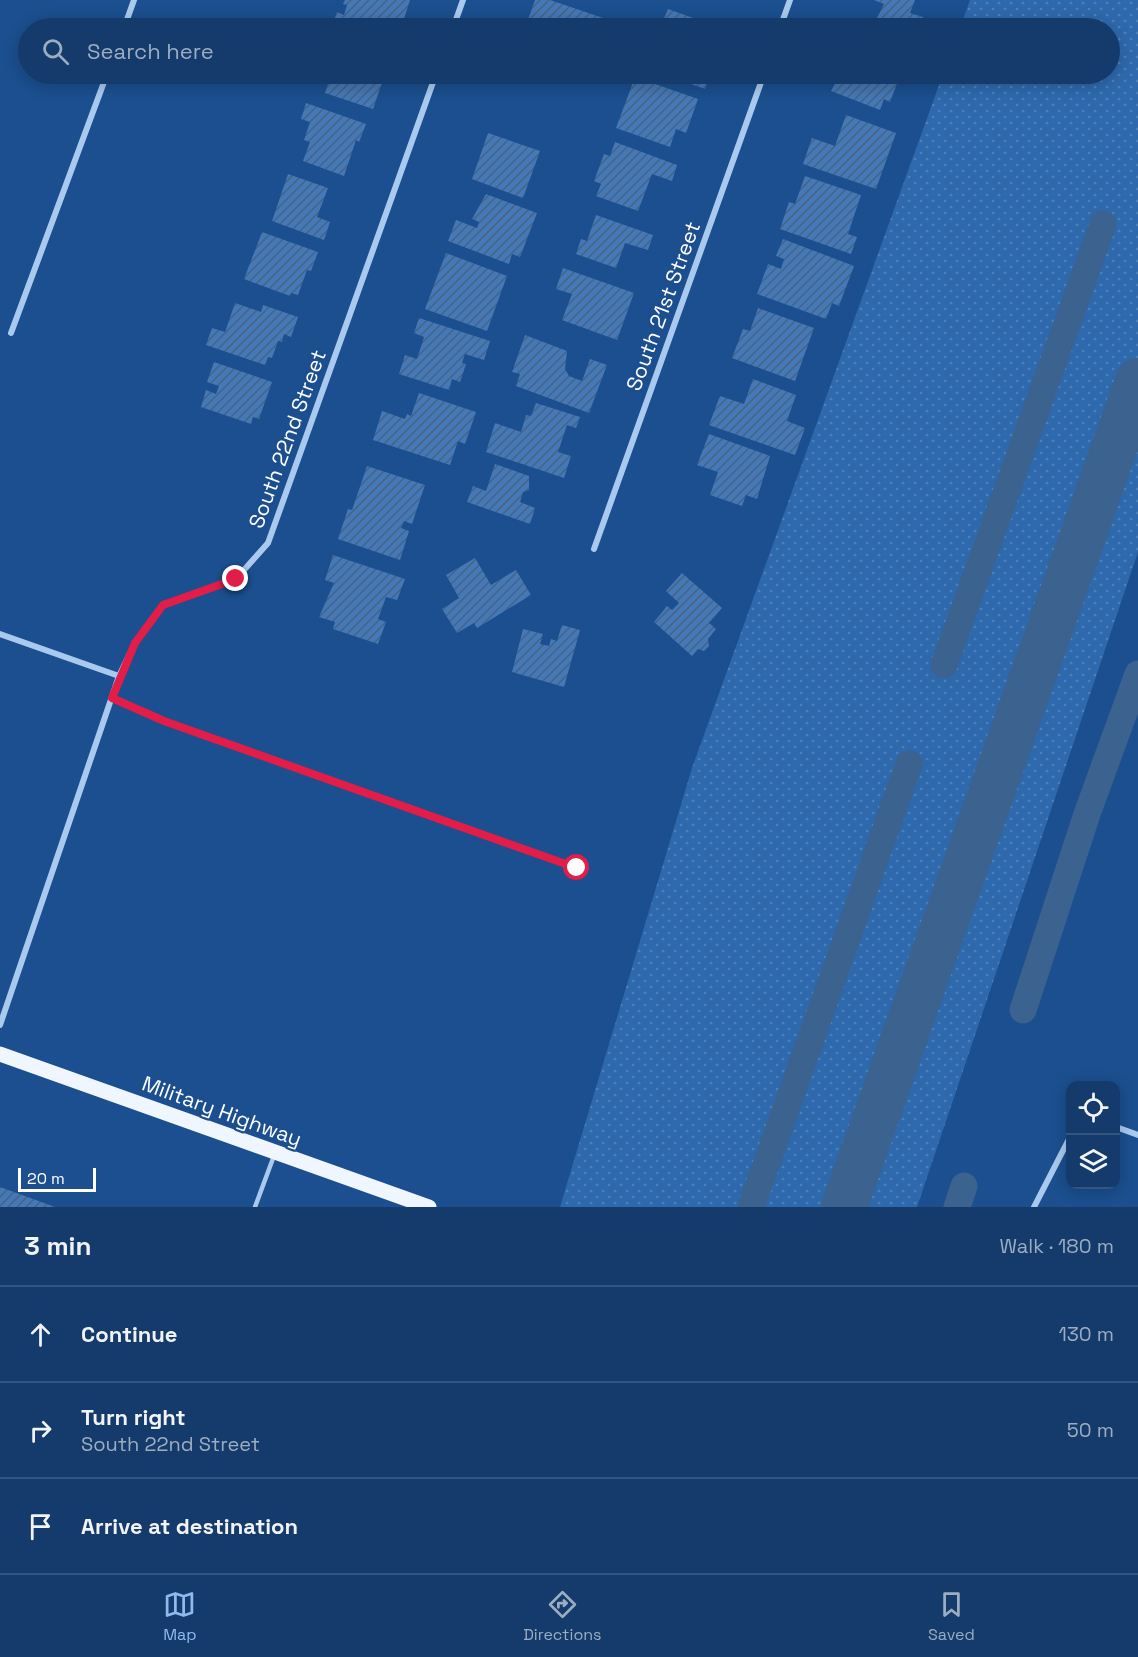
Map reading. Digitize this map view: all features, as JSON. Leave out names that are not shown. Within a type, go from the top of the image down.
[{"type":"main road","name":"Military Highway","points":[[0,1054],[429,1207]]},
{"type":"street","points":[[128,18],[134,0]]},
{"type":"street","points":[[457,18],[463,0]]},
{"type":"street","points":[[784,18],[790,0]]},
{"type":"street","points":[[11,333],[103,84]]},
{"type":"street","name":"South 22nd Street","points":[[0,1024],[119,676],[135,643],[163,605],[236,579],[268,543],[432,84]]},
{"type":"street","name":"South 21st Street","points":[[594,549],[760,84]]},
{"type":"street","points":[[0,634],[119,676]]},
{"type":"street","points":[[1120,1128],[1138,1135]]},
{"type":"street","points":[[1034,1207],[1066,1146]]},
{"type":"lane","points":[[112,698],[164,721],[577,868]]},
{"type":"lane","points":[[255,1207],[275,1153]]},
{"type":"shaded area","points":[[970,0],[1138,0],[1138,552],[917,1207],[560,1207],[692,768],[939,84],[1120,84],[1120,18],[964,18]]},
{"type":"building","points":[[345,0],[410,0],[404,18],[335,18],[337,12],[344,15],[347,5],[343,4]]},
{"type":"building","points":[[535,0],[550,0],[603,18],[529,18]]},
{"type":"building","points":[[874,0],[915,0],[910,13],[923,17],[877,18],[884,4]]},
{"type":"building","points":[[668,9],[693,18],[664,18]]},
{"type":"building","points":[[328,84],[382,84],[373,109],[325,93]]},
{"type":"building","points":[[632,84],[655,84],[698,99],[686,133],[676,129],[670,147],[616,128]]},
{"type":"building","points":[[691,84],[707,84],[705,89]]},
{"type":"building","points":[[835,84],[897,84],[890,102],[884,99],[880,110],[831,91]]},
{"type":"building","points":[[306,103],[366,124],[359,142],[356,140],[344,176],[303,161],[310,142],[304,140],[310,122],[301,119]]},
{"type":"building","points":[[846,115],[896,133],[876,189],[803,164],[812,138],[835,146]]},
{"type":"building","points":[[488,133],[540,151],[523,198],[472,179]]},
{"type":"building","points":[[615,142],[677,165],[672,181],[652,174],[638,211],[596,196],[601,184],[594,181],[604,154],[610,156]]},
{"type":"building","points":[[288,174],[328,188],[317,217],[330,222],[324,240],[272,221]]},
{"type":"building","points":[[805,176],[861,195],[848,234],[857,237],[851,254],[780,229],[789,202],[795,204]]},
{"type":"building","points":[[486,194],[537,213],[520,257],[512,254],[509,264],[448,241],[456,220],[477,228],[479,222],[472,219]]},
{"type":"building","points":[[596,215],[653,235],[648,250],[625,243],[616,268],[576,254],[581,239],[587,241]]},
{"type":"building","points":[[262,232],[318,252],[311,271],[307,270],[298,295],[291,293],[290,296],[244,279]]},
{"type":"building","points":[[783,239],[854,266],[839,306],[832,303],[826,319],[757,294],[768,264],[781,269],[784,259],[776,256]]},
{"type":"building","points":[[446,253],[507,276],[487,331],[425,309]]},
{"type":"building","points":[[563,268],[634,293],[617,340],[562,320],[572,294],[556,289]]},
{"type":"building","points":[[235,303],[261,312],[263,305],[298,317],[291,337],[284,334],[282,342],[278,341],[272,358],[268,357],[265,365],[206,345],[212,328],[225,332]]},
{"type":"building","points":[[758,308],[814,328],[795,381],[732,358],[743,329],[750,331]]},
{"type":"building","points":[[419,318],[490,341],[484,360],[465,354],[462,363],[466,364],[460,382],[452,379],[449,390],[399,374],[405,355],[417,359],[424,337],[414,333]]},
{"type":"building","points":[[525,335],[567,351],[565,369],[569,376],[582,381],[590,359],[607,365],[589,413],[516,386],[520,374],[512,372]]},
{"type":"building","points":[[214,362],[272,382],[259,419],[253,417],[251,424],[201,407],[206,390],[216,394],[219,386],[207,382]]},
{"type":"building","points":[[753,379],[796,395],[787,421],[805,428],[795,455],[709,425],[720,396],[744,404]]},
{"type":"building","points":[[419,393],[476,412],[465,444],[458,441],[450,465],[373,440],[382,411],[405,419],[407,414],[411,416]]},
{"type":"building","points":[[536,403],[580,417],[576,428],[567,425],[558,452],[571,456],[564,478],[486,452],[495,423],[521,432],[526,415],[531,416]]},
{"type":"building","points":[[709,434],[770,456],[757,499],[746,495],[742,506],[710,495],[718,472],[697,465]]},
{"type":"building","points":[[495,464],[529,476],[529,490],[523,492],[520,502],[535,508],[530,524],[467,502],[473,486],[486,491]]},
{"type":"building","points":[[367,466],[425,485],[412,524],[404,521],[401,528],[409,531],[400,560],[338,539],[348,509],[352,510]]},
{"type":"building","points":[[333,555],[405,579],[397,600],[386,597],[378,619],[386,622],[378,644],[333,629],[335,622],[319,617],[334,583],[325,580]]},
{"type":"building","points":[[475,558],[491,585],[516,570],[531,595],[477,628],[474,623],[457,633],[442,609],[459,598],[446,575]]},
{"type":"building","points":[[682,573],[722,608],[709,623],[716,629],[708,639],[709,646],[704,651],[698,649],[692,656],[654,622],[667,606],[672,610],[679,603],[666,591]]},
{"type":"building","points":[[562,625],[580,630],[564,687],[512,672],[523,629],[543,634],[540,644],[549,646],[551,639],[557,641]]},
{"type":"building","points":[[0,1187],[55,1207],[0,1207]]},
{"type":"waterway","points":[[944,665],[1103,224]]},
{"type":"waterway","points":[[844,1207],[1138,381]]},
{"type":"waterway","points":[[1023,1010],[1087,814],[1138,674]]},
{"type":"waterway","points":[[751,1207],[909,764]]},
{"type":"waterway","points":[[957,1207],[964,1186]]},
{"type":"route","points":[[236,579],[163,605],[135,643],[119,676],[112,698],[164,721],[577,868]]}]
